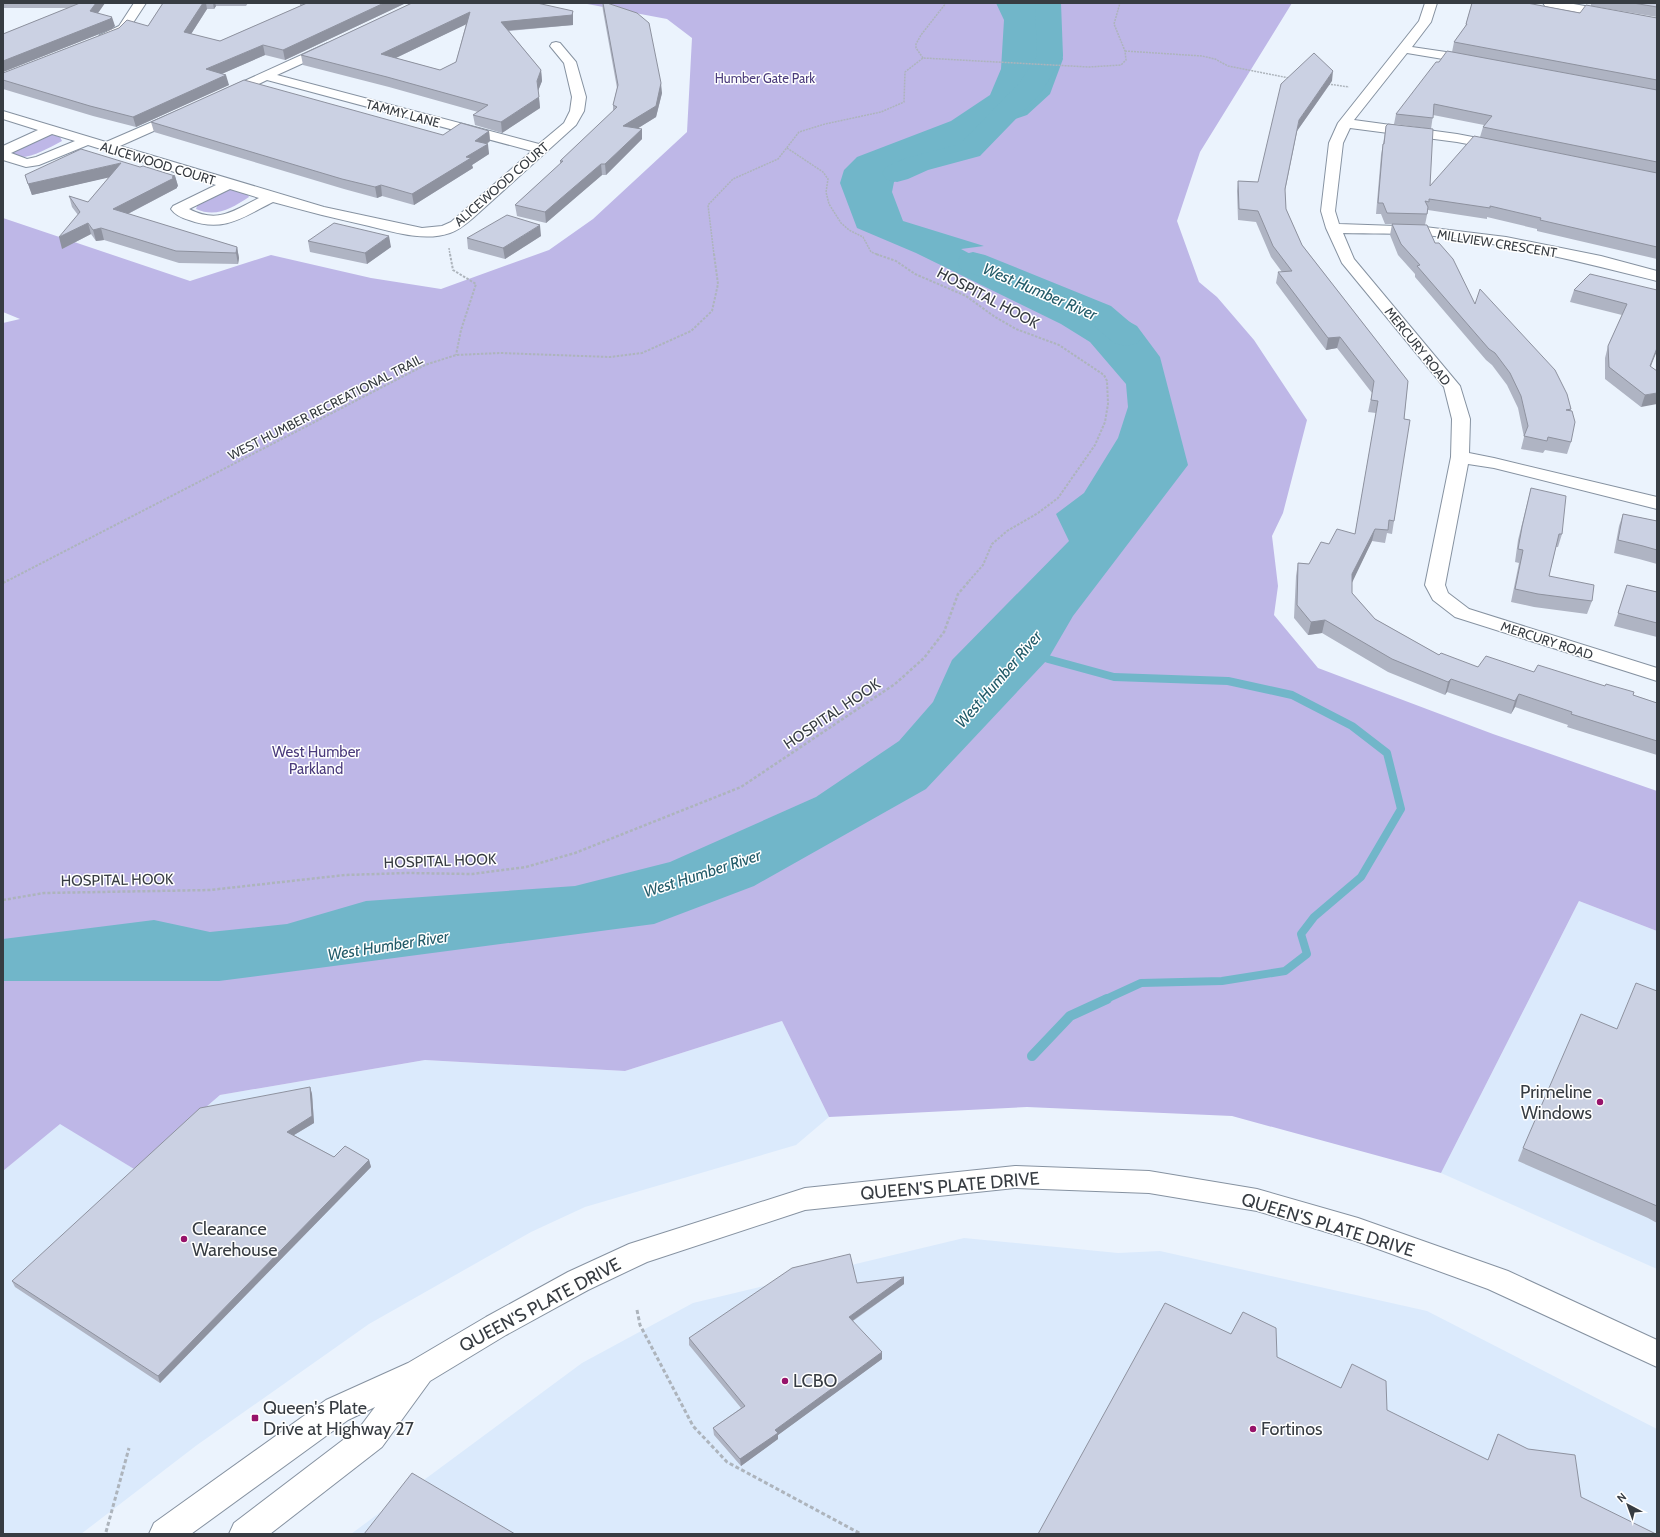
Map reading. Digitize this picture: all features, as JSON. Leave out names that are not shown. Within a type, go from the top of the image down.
[{"type":"street","points":[[95,42],[123,29],[140,3]]},
{"type":"street","name":"MERCURY ROAD","points":[[1431,3],[1425,22],[1370,89],[1345,123],[1336,143],[1328,211],[1347,260],[1452,386],[1461,419],[1460,457],[1435,585],[1440,596],[1462,613],[1657,675]]},
{"type":"street","points":[[1549,3],[1657,23]]},
{"type":"street","points":[[216,98],[335,43]]},
{"type":"street","name":"ALICEWOOD COURT","points":[[3,115],[321,211],[408,230],[433,232],[446,230],[468,216],[540,149],[569,125],[577,111],[579,97],[570,62],[556,46]]},
{"type":"street","points":[[1402,49],[1483,62]]},
{"type":"street","name":"TAMMY LANE","points":[[265,76],[540,149]]},
{"type":"street","points":[[107,147],[195,108]]},
{"type":"street","points":[[1345,123],[1457,138],[1511,149]]},
{"type":"street","name":"ALICEWOOD COURT","points":[[50,130],[5,150],[3,155],[26,163],[38,160],[87,141]]},
{"type":"street","name":"ALICEWOOD COURT","points":[[229,184],[178,210],[185,214],[209,221],[222,221],[272,197]]},
{"type":"street","name":"MILLVIEW CRESCENT","points":[[1334,228],[1425,231],[1506,242],[1601,261],[1657,276]]},
{"type":"street","points":[[1460,457],[1494,463],[1657,502]]},
{"type":"street","name":"QUEEN'S PLATE DRIVE","points":[[166,1534],[337,1410],[419,1372],[496,1326],[578,1281],[639,1253],[805,1199],[1015,1177],[1148,1182],[1257,1200],[1358,1230],[1498,1280],[1657,1354]]},
{"type":"street","name":"QUEEN'S PLATE DRIVE","points":[[245,1534],[371,1437],[419,1372]]},
{"type":"path","points":[[946,3],[920,37],[916,45],[923,58],[1089,67],[1121,65],[1126,60],[1125,51],[1114,24],[1120,3]]},
{"type":"path","points":[[1125,51],[1202,56],[1215,59],[1228,66],[1292,79]]},
{"type":"path","name":"WEST HUMBER RECREATIONAL TRAIL","points":[[3,583],[425,365],[456,355],[500,352],[610,357],[642,353],[691,331],[712,311],[718,284],[708,205],[733,179],[778,159],[800,132],[825,124],[882,112],[904,102],[903,88],[905,72],[923,58]]},
{"type":"path","points":[[1327,84],[1370,89]]},
{"type":"path","name":"HOSPITAL HOOK","points":[[3,900],[44,893],[210,890],[345,876],[407,873],[472,874],[526,867],[575,853],[741,786],[895,684],[924,658],[944,632],[958,594],[983,565],[992,544],[1006,531],[1038,513],[1058,498],[1095,445],[1106,422],[1108,404],[1106,393],[1107,381],[1104,375],[1059,345],[1016,329],[995,317],[966,296],[915,274],[896,261],[871,252],[863,237],[848,230],[841,223],[840,218],[829,204],[826,192],[828,179],[826,175],[787,148]]},
{"type":"path","points":[[446,230],[453,270],[476,284],[461,330],[456,355]]},
{"type":"path","points":[[637,1310],[640,1325],[693,1426],[727,1462],[862,1534]]},
{"type":"path","points":[[106,1532],[129,1448]]},
{"type":"shaded area","points":[[1579,901],[1657,931],[1657,1269],[1441,1173]]},
{"type":"shaded area","points":[[782,1021],[829,1117],[796,1145],[585,1207],[531,1232],[369,1324],[197,1445],[81,1534],[3,1534],[3,1171],[60,1123],[134,1169],[220,1095],[425,1060],[625,1071]]},
{"type":"shaded area","points":[[964,1238],[1118,1253],[1160,1251],[1427,1311],[1657,1429],[1657,1534],[351,1534],[582,1363],[693,1303]]},
{"type":"green space","points":[[582,3],[1292,3],[1200,152],[1177,221],[1199,282],[1217,297],[1254,340],[1307,420],[1283,513],[1272,536],[1278,586],[1274,615],[1318,668],[1493,734],[1657,791],[1657,931],[1579,901],[1441,1173],[1232,1116],[1027,1107],[829,1117],[782,1021],[625,1071],[425,1060],[220,1095],[134,1169],[60,1124],[3,1171],[3,323],[20,319],[3,312],[3,218],[190,281],[271,255],[371,278],[441,289],[549,250],[593,219],[687,132],[692,38],[667,19]]},
{"type":"green space","points":[[42,135],[53,135],[60,137],[62,141],[28,156],[21,157],[7,154]]},
{"type":"green space","points":[[227,190],[239,190],[247,193],[249,197],[230,208],[217,212],[203,212],[196,209],[199,201]]},
{"type":"water","points":[[996,3],[1058,3],[1057,11],[1063,59],[1050,94],[1027,115],[1009,121],[940,164],[894,182],[892,192],[903,221],[984,246],[961,249],[1053,298],[1068,302],[1099,305],[1137,326],[1160,357],[1188,465],[1073,616],[1048,659],[926,789],[754,886],[654,924],[219,981],[3,981],[3,939],[154,920],[210,932],[287,924],[366,901],[575,886],[670,862],[816,797],[899,741],[933,702],[952,660],[1069,541],[1056,514],[1084,493],[1118,438],[1128,407],[1126,384],[1090,342],[1061,324],[916,253],[857,228],[840,183],[844,170],[857,157],[951,121],[990,95],[1001,69],[1004,20]]},
{"type":"building","points":[[80,3],[96,3],[90,11],[112,17],[3,61],[3,34]]},
{"type":"building","points":[[163,3],[203,3],[184,32],[220,41],[307,3],[384,3],[283,50],[263,45],[206,69],[226,75],[133,117],[3,80],[3,73],[119,28],[127,20],[148,26]]},
{"type":"building","points":[[412,3],[537,3],[573,11],[572,15],[501,22],[541,70],[537,81],[539,97],[501,122],[473,115],[488,105],[301,55]],"holes":[[[470,12],[456,62],[440,70],[381,54]]]},
{"type":"building","points":[[603,3],[637,13],[649,23],[661,83],[656,106],[623,126],[642,129],[605,164],[601,164],[545,212],[515,205],[563,161],[560,161],[617,107],[613,105],[618,85]]},
{"type":"building","points":[[1472,3],[1527,3],[1580,13],[1586,5],[1657,18],[1657,80],[1454,42],[1467,24]]},
{"type":"building","points":[[1633,3],[1657,3],[1657,7]]},
{"type":"building","points":[[1447,51],[1657,90],[1657,162],[1483,127],[1492,116],[1434,104],[1433,118],[1396,114],[1436,62],[1439,62]]},
{"type":"building","points":[[1314,53],[1333,71],[1299,120],[1285,189],[1286,209],[1302,245],[1408,381],[1404,419],[1410,420],[1394,521],[1389,520],[1388,530],[1375,529],[1352,574],[1352,593],[1375,619],[1439,655],[1441,653],[1478,667],[1486,656],[1534,672],[1538,665],[1605,686],[1606,684],[1634,692],[1633,695],[1657,703],[1657,741],[1571,714],[1572,712],[1519,694],[1515,701],[1451,679],[1448,682],[1392,659],[1325,620],[1311,622],[1297,605],[1298,563],[1309,564],[1321,542],[1329,544],[1337,529],[1355,534],[1378,401],[1371,400],[1374,381],[1340,337],[1328,338],[1278,272],[1292,271],[1273,246],[1258,211],[1239,209],[1238,181],[1258,182],[1281,84]]},
{"type":"building","points":[[244,80],[443,135],[461,123],[489,131],[475,141],[488,144],[466,157],[471,158],[412,194],[381,185],[375,187],[342,179],[151,122]]},
{"type":"building","points":[[1388,124],[1433,129],[1430,186],[1474,136],[1657,173],[1657,247],[1540,220],[1541,218],[1490,206],[1490,208],[1429,199],[1429,202],[1425,201],[1428,207],[1427,214],[1387,213],[1383,203],[1378,203],[1383,144],[1386,126]]},
{"type":"building","points":[[81,149],[175,176],[172,177],[174,178],[113,209],[237,247],[236,253],[176,251],[101,228],[93,230],[88,223],[59,237],[80,212],[69,196],[88,202],[121,163],[28,184],[25,175]]},
{"type":"building","points":[[507,215],[540,225],[503,248],[467,238]]},
{"type":"building","points":[[334,223],[389,236],[365,253],[308,241]]},
{"type":"building","points":[[1392,224],[1427,225],[1435,243],[1439,243],[1453,259],[1475,304],[1480,289],[1555,370],[1567,394],[1571,409],[1566,410],[1572,411],[1575,422],[1571,442],[1548,437],[1547,441],[1524,436],[1528,426],[1521,396],[1510,373],[1495,353],[1489,349],[1417,266],[1420,265],[1401,244]]},
{"type":"building","points":[[1590,274],[1657,290],[1657,348],[1650,366],[1657,371],[1657,393],[1645,395],[1609,367],[1608,346],[1627,304],[1574,290]]},
{"type":"building","points":[[1531,488],[1566,496],[1562,534],[1559,534],[1549,576],[1594,585],[1592,601],[1538,594],[1515,589],[1523,550],[1518,549]]},
{"type":"building","points":[[1623,514],[1657,521],[1657,550],[1618,540]]},
{"type":"building","points":[[1627,585],[1657,592],[1657,623],[1618,613]]},
{"type":"building","name":"Primeline Windows","points":[[1636,983],[1657,991],[1657,1206],[1523,1148],[1581,1014],[1617,1029]]},
{"type":"building","name":"Clearance Warehouse","points":[[310,1087],[312,1116],[287,1132],[334,1157],[345,1146],[369,1160],[158,1376],[12,1281],[200,1108]]},
{"type":"building","name":"LCBO","points":[[850,1254],[857,1283],[904,1277],[849,1317],[882,1352],[775,1430],[778,1433],[740,1459],[713,1428],[745,1406],[689,1338],[792,1268]]},
{"type":"building","name":"Fortinos","points":[[1165,1303],[1231,1334],[1243,1312],[1276,1328],[1277,1357],[1341,1388],[1352,1364],[1386,1381],[1387,1410],[1488,1460],[1498,1434],[1528,1449],[1575,1455],[1581,1497],[1656,1534],[1038,1534]]},
{"type":"building","points":[[412,1473],[515,1534],[364,1534]]},
{"type":"waterway","name":"West Humber River","points":[[897,173],[917,164],[970,150],[1031,87],[1050,56],[1048,3]]},
{"type":"waterway","name":"West Humber River","points":[[973,262],[1099,313],[1126,336]]},
{"type":"waterway","points":[[1048,659],[1114,677],[1228,681],[1292,695],[1352,726],[1387,753],[1401,809],[1361,877],[1314,917],[1301,934],[1307,954],[1285,971],[1222,981],[1141,983],[1104,1000]]},
{"type":"waterway","points":[[1032,1056],[1070,1016],[1107,999]]},
{"type":"place","name":"Primeline Windows","points":[[1600,1102]]},
{"type":"place","name":"Clearance Warehouse","points":[[184,1239]]},
{"type":"place","name":"LCBO","points":[[785,1381]]},
{"type":"place","name":"Queen's Plate Drive at Highway 27","points":[[255,1418]]},
{"type":"place","name":"Fortinos","points":[[1253,1429]]},
{"type":"park label","name":"Humber Gate Park","points":[[765,78]]},
{"type":"park label","name":"West Humber Parkland","points":[[316,760]]}]
